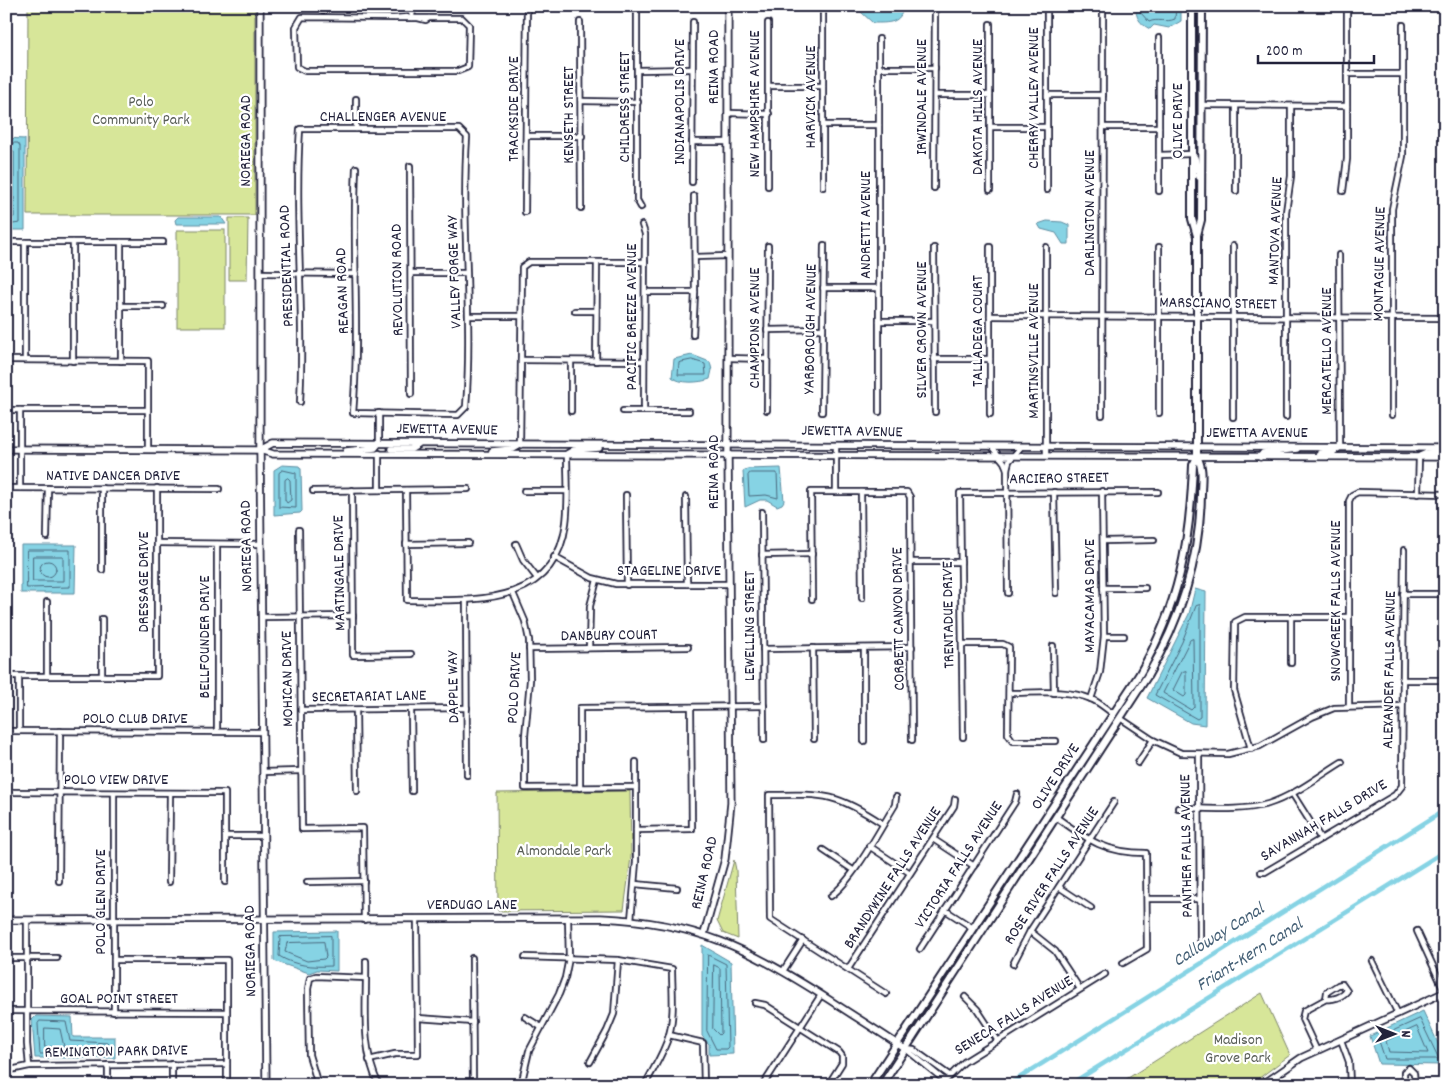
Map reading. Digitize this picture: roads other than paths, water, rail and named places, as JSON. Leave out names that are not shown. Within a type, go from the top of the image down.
[{"type":"main road","name":"OLIVE DRIVE","points":[[1192,6],[1192,219],[1197,236]]},
{"type":"main road","name":"OLIVE DRIVE","points":[[870,1085],[1148,660],[1165,624],[1184,565],[1191,515],[1193,466],[1197,457],[1197,236],[1201,220],[1202,6]]},
{"type":"main road","points":[[1192,70],[1197,101],[1202,105]]},
{"type":"main road","name":"OLIVE DRIVE","points":[[882,1085],[1158,658],[1183,601],[1194,558],[1201,510],[1202,465],[1197,457]]},
{"type":"main road","points":[[1191,515],[1191,555],[1194,558]]},
{"type":"main road","points":[[1158,658],[1168,629],[1165,624]]},
{"type":"main road","points":[[1120,718],[1119,714],[1131,687]]},
{"type":"main road","points":[[1102,747],[1114,721],[1114,714]]},
{"type":"main road","points":[[1056,817],[1057,807],[1068,785]]},
{"type":"main road","points":[[964,958],[964,953],[974,934],[973,928]]},
{"type":"street","name":"NORIEGA ROAD","points":[[260,6],[260,450],[266,1085]]},
{"type":"street","points":[[409,6],[410,17]]},
{"type":"street","points":[[410,17],[414,6]]},
{"type":"street","name":"TRACKSIDE DRIVE","points":[[525,212],[527,6]]},
{"type":"street","name":"CHILDRESS STREET","points":[[637,6],[637,200],[640,207]]},
{"type":"street","name":"REINA ROAD","points":[[704,934],[721,877],[728,840],[731,803],[728,455],[728,6]]},
{"type":"street","name":"HARVICK AVENUE","points":[[823,6],[823,188]]},
{"type":"street","name":"IRWINDALE AVENUE","points":[[934,188],[935,6]]},
{"type":"street","name":"CHERRY VALLEY AVENUE","points":[[1046,190],[1047,6]]},
{"type":"street","points":[[1343,191],[1347,159],[1347,6]]},
{"type":"street","name":"DARLINGTON AVENUE","points":[[1102,415],[1103,12]]},
{"type":"street","points":[[302,17],[410,17],[426,20],[429,18],[462,18],[469,24],[468,66],[458,72],[305,71],[296,67],[296,27],[302,17]]},
{"type":"street","name":"KENSETH STREET","points":[[580,22],[582,101],[581,208]]},
{"type":"street","name":"INDIANAPOLIS DRIVE","points":[[692,182],[693,22]]},
{"type":"street","name":"NEW HAMPSHIRE AVENUE","points":[[768,23],[768,186]]},
{"type":"street","name":"DAKOTA HILLS AVENUE","points":[[990,24],[990,190]]},
{"type":"street","name":"MONTAGUE AVENUE","points":[[1392,415],[1392,210],[1403,156],[1403,25]]},
{"type":"street","points":[[1159,38],[1159,190]]},
{"type":"street","name":"ANDRETTI AVENUE","points":[[879,39],[879,412]]},
{"type":"street","points":[[879,68],[935,68]]},
{"type":"street","points":[[638,70],[692,70]]},
{"type":"street","points":[[1347,74],[1403,74]]},
{"type":"street","points":[[769,86],[823,86]]},
{"type":"street","points":[[935,95],[990,95]]},
{"type":"street","points":[[1047,95],[1103,95]]},
{"type":"street","points":[[356,99],[356,129]]},
{"type":"street","points":[[582,101],[638,102]]},
{"type":"street","points":[[1202,105],[1347,106]]},
{"type":"street","points":[[1236,106],[1236,191]]},
{"type":"street","name":"MANTOVA AVENUE","points":[[1286,417],[1286,212],[1291,176],[1291,106]]},
{"type":"street","points":[[728,113],[768,114]]},
{"type":"street","points":[[823,125],[879,125]]},
{"type":"street","points":[[990,127],[1046,127]]},
{"type":"street","points":[[1103,127],[1159,127]]},
{"type":"street","name":"CHALLENGER AVENUE","points":[[300,129],[459,129],[463,133]]},
{"type":"street","name":"PRESIDENTIAL ROAD","points":[[300,129],[298,191],[302,352],[300,402]]},
{"type":"street","name":"VALLEY FORGE WAY","points":[[379,413],[458,414],[466,407],[469,316],[466,273],[465,169],[467,137],[463,133]]},
{"type":"street","points":[[527,136],[582,136]]},
{"type":"street","points":[[692,142],[728,142]]},
{"type":"street","points":[[1159,155],[1192,154],[1197,162],[1201,192]]},
{"type":"street","name":"REVOLUTION ROAD","points":[[410,166],[409,225],[412,273],[411,394]]},
{"type":"street","name":"REAGAN ROAD","points":[[356,168],[357,351],[353,413],[379,413]]},
{"type":"street","points":[[693,335],[695,292],[694,196]]},
{"type":"street","name":"PACIFIC BREEZE AVENUE","points":[[642,225],[645,234],[646,292],[644,410]]},
{"type":"street","points":[[6,242],[163,242]]},
{"type":"street","points":[[25,242],[25,360]]},
{"type":"street","points":[[73,242],[73,360]]},
{"type":"street","points":[[120,361],[121,242]]},
{"type":"street","name":"YARBOROUGH AVENUE","points":[[822,412],[824,245]]},
{"type":"street","name":"CHAMPIONS AVENUE","points":[[767,410],[768,246]]},
{"type":"street","points":[[1233,246],[1233,417]]},
{"type":"street","name":"TALLADEGA COURT","points":[[990,247],[990,414]]},
{"type":"street","name":"MARTINSVILLE AVENUE","points":[[1046,247],[1046,455]]},
{"type":"street","points":[[1159,247],[1159,413]]},
{"type":"street","name":"SILVER CROWN AVENUE","points":[[934,248],[935,412]]},
{"type":"street","points":[[695,257],[728,256]]},
{"type":"street","name":"MERCATELLO AVENUE","points":[[1339,256],[1340,447]]},
{"type":"street","points":[[488,454],[493,450],[513,449],[520,445],[522,267],[529,262],[645,262]]},
{"type":"street","points":[[596,361],[597,262]]},
{"type":"street","points":[[260,273],[356,274]]},
{"type":"street","points":[[412,273],[466,273]]},
{"type":"street","points":[[823,288],[879,288]]},
{"type":"street","points":[[646,292],[695,292]]},
{"type":"street","points":[[121,306],[163,306]]},
{"type":"street","points":[[575,311],[596,311]]},
{"type":"street","name":"MARSCIANO STREET","points":[[990,316],[1197,315],[1233,318],[1445,318]]},
{"type":"street","points":[[469,316],[521,316]]},
{"type":"street","points":[[879,321],[934,321]]},
{"type":"street","points":[[767,330],[822,329]]},
{"type":"street","points":[[728,358],[767,359]]},
{"type":"street","points":[[934,359],[990,359]]},
{"type":"street","points":[[6,360],[148,361],[148,449]]},
{"type":"street","points":[[521,360],[644,361]]},
{"type":"street","points":[[570,360],[570,411]]},
{"type":"street","points":[[6,410],[148,410]]},
{"type":"street","points":[[20,410],[20,488]]},
{"type":"street","points":[[624,411],[689,411]]},
{"type":"street","points":[[342,453],[352,449],[375,448],[379,444],[379,413]]},
{"type":"street","name":"JEWETTA AVENUE","points":[[260,450],[273,443],[728,444],[992,447],[1197,446],[1445,450]]},
{"type":"street","points":[[379,490],[378,453],[386,449],[411,449],[420,444]]},
{"type":"street","points":[[406,490],[407,600],[494,598],[513,593],[537,578],[554,557],[565,532],[567,454],[574,450],[597,449],[608,445]]},
{"type":"street","points":[[836,446],[839,456],[836,468],[836,492]]},
{"type":"street","points":[[992,447],[1007,469]]},
{"type":"street","points":[[1008,593],[1007,469],[1014,455],[1021,447]]},
{"type":"street","points":[[1260,457],[1263,453],[1285,452],[1304,447]]},
{"type":"street","points":[[1293,456],[1304,452],[1334,452],[1340,447]]},
{"type":"street","name":"JEWETTA AVENUE","points":[[6,449],[260,450],[273,454],[1445,457]]},
{"type":"street","points":[[1445,450],[1427,453],[1419,457],[1418,494],[1445,494]]},
{"type":"street","name":"NATIVE DANCER DRIVE","points":[[6,488],[219,489]]},
{"type":"street","points":[[47,537],[48,488]]},
{"type":"street","points":[[102,488],[102,570]]},
{"type":"street","name":"DRESSAGE DRIVE","points":[[102,676],[157,676],[157,488]]},
{"type":"street","points":[[313,491],[468,489]]},
{"type":"street","name":"MARTINGALE DRIVE","points":[[352,490],[353,655],[411,654]]},
{"type":"street","points":[[524,491],[567,491]]},
{"type":"street","name":"MAYACAMAS DRIVE","points":[[1091,699],[1100,672],[1104,636],[1102,491]]},
{"type":"street","points":[[812,598],[811,492],[861,492],[862,598]]},
{"type":"street","name":"CORBETT CANYON DRIVE","points":[[861,492],[907,492],[910,497],[912,740]]},
{"type":"street","name":"ARCIERO STREET","points":[[960,492],[1158,492]]},
{"type":"street","name":"TRENTADUE DRIVE","points":[[960,492],[962,737]]},
{"type":"street","points":[[1054,492],[1056,593]]},
{"type":"street","name":"SNOWCREEK FALLS AVENUE","points":[[1349,707],[1349,501],[1352,495],[1358,492],[1418,494]]},
{"type":"street","points":[[626,495],[627,585]]},
{"type":"street","points":[[686,497],[687,584]]},
{"type":"street","name":"LEWELLING STREET","points":[[762,512],[764,740]]},
{"type":"street","name":"MOHICAN DRIVE","points":[[299,530],[302,829],[364,828],[364,881]]},
{"type":"street","points":[[1103,541],[1154,540]]},
{"type":"street","points":[[157,543],[261,544]]},
{"type":"street","points":[[406,544],[468,543]]},
{"type":"street","name":"BELLFOUNDER DRIVE","points":[[217,544],[217,732]]},
{"type":"street","points":[[516,544],[523,560],[537,578]]},
{"type":"street","name":"ALEXANDER FALLS AVENUE","points":[[1400,790],[1402,786],[1404,550]]},
{"type":"street","points":[[762,555],[812,554]]},
{"type":"street","name":"STAGELINE DRIVE","points":[[554,557],[597,580],[627,585],[729,584]]},
{"type":"street","points":[[911,562],[961,562]]},
{"type":"street","points":[[589,648],[590,606],[597,580]]},
{"type":"street","points":[[1103,588],[1145,588]]},
{"type":"street","name":"POLO DRIVE","points":[[513,593],[527,630],[530,649],[529,691],[524,736],[525,788],[580,788]]},
{"type":"street","points":[[1403,594],[1445,594]]},
{"type":"street","name":"DAPPLE WAY","points":[[466,600],[467,775]]},
{"type":"street","points":[[47,602],[47,676]]},
{"type":"street","points":[[262,617],[353,616]]},
{"type":"street","points":[[1291,617],[1291,663]]},
{"type":"street","points":[[1251,750],[1237,703],[1233,679],[1235,622],[1239,618],[1349,618]]},
{"type":"street","points":[[6,676],[102,676],[102,619]]},
{"type":"street","points":[[1104,636],[1124,636]]},
{"type":"street","points":[[962,644],[1003,644],[1009,647],[1008,734],[1013,741],[1056,741]]},
{"type":"street","points":[[1053,646],[1054,693]]},
{"type":"street","name":"DANBURY COURT","points":[[530,649],[688,647]]},
{"type":"street","points":[[813,648],[814,738]]},
{"type":"street","points":[[864,648],[864,741]]},
{"type":"street","points":[[763,649],[912,648]]},
{"type":"street","points":[[19,676],[19,731]]},
{"type":"street","points":[[1402,680],[1445,680]]},
{"type":"street","points":[[1009,693],[1054,693],[1091,699],[1114,714]]},
{"type":"street","points":[[636,787],[580,788],[580,708],[764,706]]},
{"type":"street","points":[[1120,718],[1153,740],[1181,752],[1228,754],[1251,750],[1319,713],[1334,708],[1402,706]]},
{"type":"street","points":[[636,830],[692,830],[691,707]]},
{"type":"street","name":"SECRETARIAT LANE","points":[[301,710],[467,708]]},
{"type":"street","points":[[411,709],[412,791]]},
{"type":"street","points":[[356,710],[357,792]]},
{"type":"street","name":"POLO CLUB DRIVE","points":[[6,731],[263,732]]},
{"type":"street","points":[[59,881],[60,731]]},
{"type":"street","points":[[1138,763],[1153,740]]},
{"type":"street","name":"PANTHER FALLS AVENUE","points":[[1199,754],[1200,939]]},
{"type":"street","points":[[631,920],[635,884],[636,762]]},
{"type":"street","points":[[1178,808],[1258,806],[1276,801],[1342,762]]},
{"type":"street","points":[[263,772],[301,771]]},
{"type":"street","name":"SAVANNAH FALLS DRIVE","points":[[1261,872],[1265,872],[1321,839],[1400,790]]},
{"type":"street","name":"POLO VIEW DRIVE","points":[[6,792],[225,793],[225,836]]},
{"type":"street","points":[[1292,792],[1321,839]]},
{"type":"street","name":"POLO GLEN DRIVE","points":[[114,793],[114,1012]]},
{"type":"street","points":[[169,882],[170,793]]},
{"type":"street","points":[[883,824],[853,804],[834,797],[816,794],[769,795],[770,919],[886,994]]},
{"type":"street","name":"VICTORIA FALLS AVENUE","points":[[920,949],[1015,802],[1017,794]]},
{"type":"street","points":[[831,896],[840,889],[869,846],[895,805],[896,797]]},
{"type":"street","name":"BRANDYWINE FALLS AVENUE","points":[[848,969],[954,806],[955,799]]},
{"type":"street","name":"ROSE RIVER FALLS AVENUE","points":[[1013,964],[1030,932],[1114,802]]},
{"type":"street","points":[[1056,817],[1089,841],[1115,851],[1146,853],[1147,949],[1123,963]]},
{"type":"street","points":[[225,882],[225,836],[264,836]]},
{"type":"street","points":[[933,839],[974,866]]},
{"type":"street","points":[[869,846],[910,873]]},
{"type":"street","points":[[823,850],[853,870]]},
{"type":"street","points":[[307,882],[364,881],[364,920]]},
{"type":"street","points":[[635,884],[678,888]]},
{"type":"street","points":[[1059,887],[1091,908]]},
{"type":"street","points":[[1147,900],[1200,899]]},
{"type":"street","points":[[946,910],[973,928]]},
{"type":"street","points":[[521,1085],[529,1051],[562,987],[568,958],[568,918]]},
{"type":"street","name":"VERDUGO LANE","points":[[6,920],[568,918],[631,920],[704,934],[750,952],[784,971],[906,1049]]},
{"type":"street","points":[[369,1060],[395,1054],[418,1054],[417,919]]},
{"type":"street","points":[[27,920],[29,1066]]},
{"type":"street","points":[[1262,1085],[1289,1065],[1445,992],[1417,931]]},
{"type":"street","points":[[1030,932],[1055,951],[1080,989]]},
{"type":"street","points":[[784,971],[803,940]]},
{"type":"street","points":[[525,956],[618,960],[672,968],[672,1016],[669,1035],[663,1052],[644,1085]]},
{"type":"street","points":[[6,958],[57,958]]},
{"type":"street","points":[[472,958],[473,1085]]},
{"type":"street","points":[[114,960],[227,960],[227,1085]]},
{"type":"street","points":[[590,1062],[607,1032],[614,1014],[618,960]]},
{"type":"street","points":[[366,961],[369,1060],[379,1085]]},
{"type":"street","points":[[1372,961],[1398,1014]]},
{"type":"street","name":"SENECA FALLS AVENUE","points":[[942,1083],[964,1062],[1105,974]]},
{"type":"street","points":[[307,1085],[317,1083],[309,1046],[308,988],[310,978],[316,976],[366,978]]},
{"type":"street","points":[[1317,1051],[1302,1019],[1304,1011],[1326,998],[1331,1000],[1344,995],[1347,991],[1346,988],[1342,984],[1338,985],[1327,992],[1326,998]]},
{"type":"street","points":[[763,1085],[821,995]]},
{"type":"street","points":[[966,997],[977,1009],[998,1041]]},
{"type":"street","points":[[755,1003],[765,1005],[842,1056],[842,1063],[831,1084]]},
{"type":"street","name":"GOAL POINT STREET","points":[[10,1011],[227,1012]]},
{"type":"street","points":[[525,1017],[541,1027]]},
{"type":"street","points":[[418,1018],[473,1022]]},
{"type":"street","points":[[669,1035],[703,1043],[704,1085]]},
{"type":"street","points":[[1341,1040],[1348,1062],[1350,1083],[1341,1085]]},
{"type":"street","points":[[906,1049],[914,1050],[949,1075]]},
{"type":"street","points":[[906,1049],[942,1083]]},
{"type":"street","points":[[172,1064],[172,1085]]},
{"type":"street","name":"REMINGTON PARK DRIVE","points":[[6,1070],[29,1066],[227,1064]]},
{"type":"street","points":[[108,1065],[108,1085]]},
{"type":"street","points":[[1404,1085],[1404,1072],[1409,1068],[1414,1073],[1415,1085]]},
{"type":"water","points":[[859,6],[903,6],[902,12],[897,19],[889,22],[873,23],[861,12]]},
{"type":"water","points":[[1136,6],[1181,6],[1181,21],[1169,28],[1154,25],[1150,29],[1139,20],[1136,14]]},
{"type":"water","points":[[6,138],[25,139],[25,230],[6,230]]},
{"type":"water","points":[[178,217],[221,217],[226,224],[176,224],[175,220]]},
{"type":"water","points":[[1047,221],[1062,222],[1069,225],[1069,244],[1063,244],[1056,233],[1041,229],[1038,224]]},
{"type":"water","points":[[692,355],[710,362],[712,370],[710,379],[690,382],[679,381],[672,377],[674,359]]},
{"type":"water","points":[[282,465],[299,466],[301,469],[302,511],[300,513],[274,515],[274,470]]},
{"type":"water","points":[[781,468],[784,501],[782,504],[777,506],[767,500],[760,500],[745,507],[743,471],[747,469]]},
{"type":"water","points":[[21,545],[76,545],[75,593],[21,593]]},
{"type":"water","points":[[1195,589],[1206,592],[1205,725],[1191,723],[1147,698],[1189,614]]},
{"type":"water","points":[[337,931],[337,971],[317,970],[309,973],[274,961],[274,932]]},
{"type":"water","points":[[702,945],[731,962],[733,1054],[709,1055],[709,1044],[702,1036]]},
{"type":"water","points":[[1423,1011],[1443,1054],[1443,1065],[1379,1064],[1370,1036]]},
{"type":"water","points":[[36,1016],[72,1017],[73,1037],[115,1037],[115,1058],[35,1058],[32,1020]]},
{"type":"waterway","name":"Calloway Canal","points":[[1008,1085],[1445,810]]},
{"type":"waterway","name":"Friant-Kern Canal","points":[[1069,1085],[1445,851]]},
{"type":"park label","name":"Polo Community Park","points":[[141,111]]},
{"type":"park label","name":"Almondale Park","points":[[564,851]]},
{"type":"park label","name":"Madison Grove Park","points":[[1238,1049]]}]
